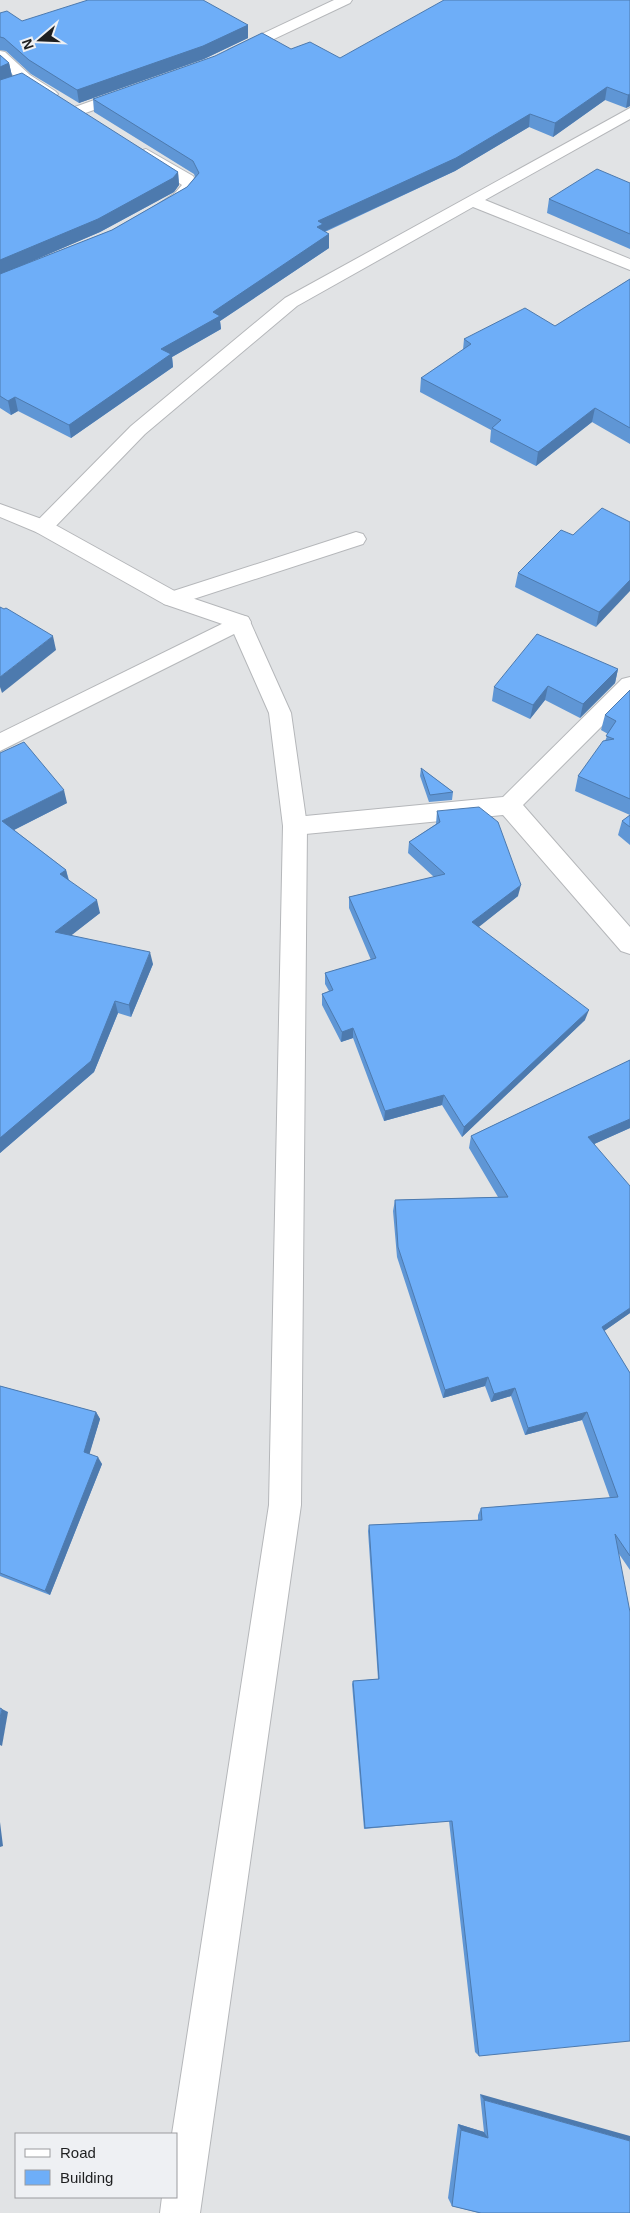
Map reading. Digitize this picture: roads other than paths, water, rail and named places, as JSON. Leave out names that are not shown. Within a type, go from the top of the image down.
[{"type":"street","points":[[219,60],[345,0]]},
{"type":"street","points":[[0,55],[25,78],[99,123]]},
{"type":"street","points":[[8,85],[25,78]]},
{"type":"street","points":[[77,111],[139,89]]},
{"type":"street","points":[[43,527],[138,430],[291,302],[630,113]]},
{"type":"street","points":[[130,144],[187,178],[190,185],[181,196],[146,216]]},
{"type":"street","points":[[472,201],[630,265]]},
{"type":"street","points":[[0,510],[43,527],[172,599],[240,622],[280,713],[295,826],[285,1505],[180,2213]]},
{"type":"street","points":[[172,599],[356,539]]},
{"type":"street","points":[[0,743],[240,622]]},
{"type":"street","points":[[295,826],[509,805],[630,685]]},
{"type":"street","points":[[509,805],[630,944]]}]
